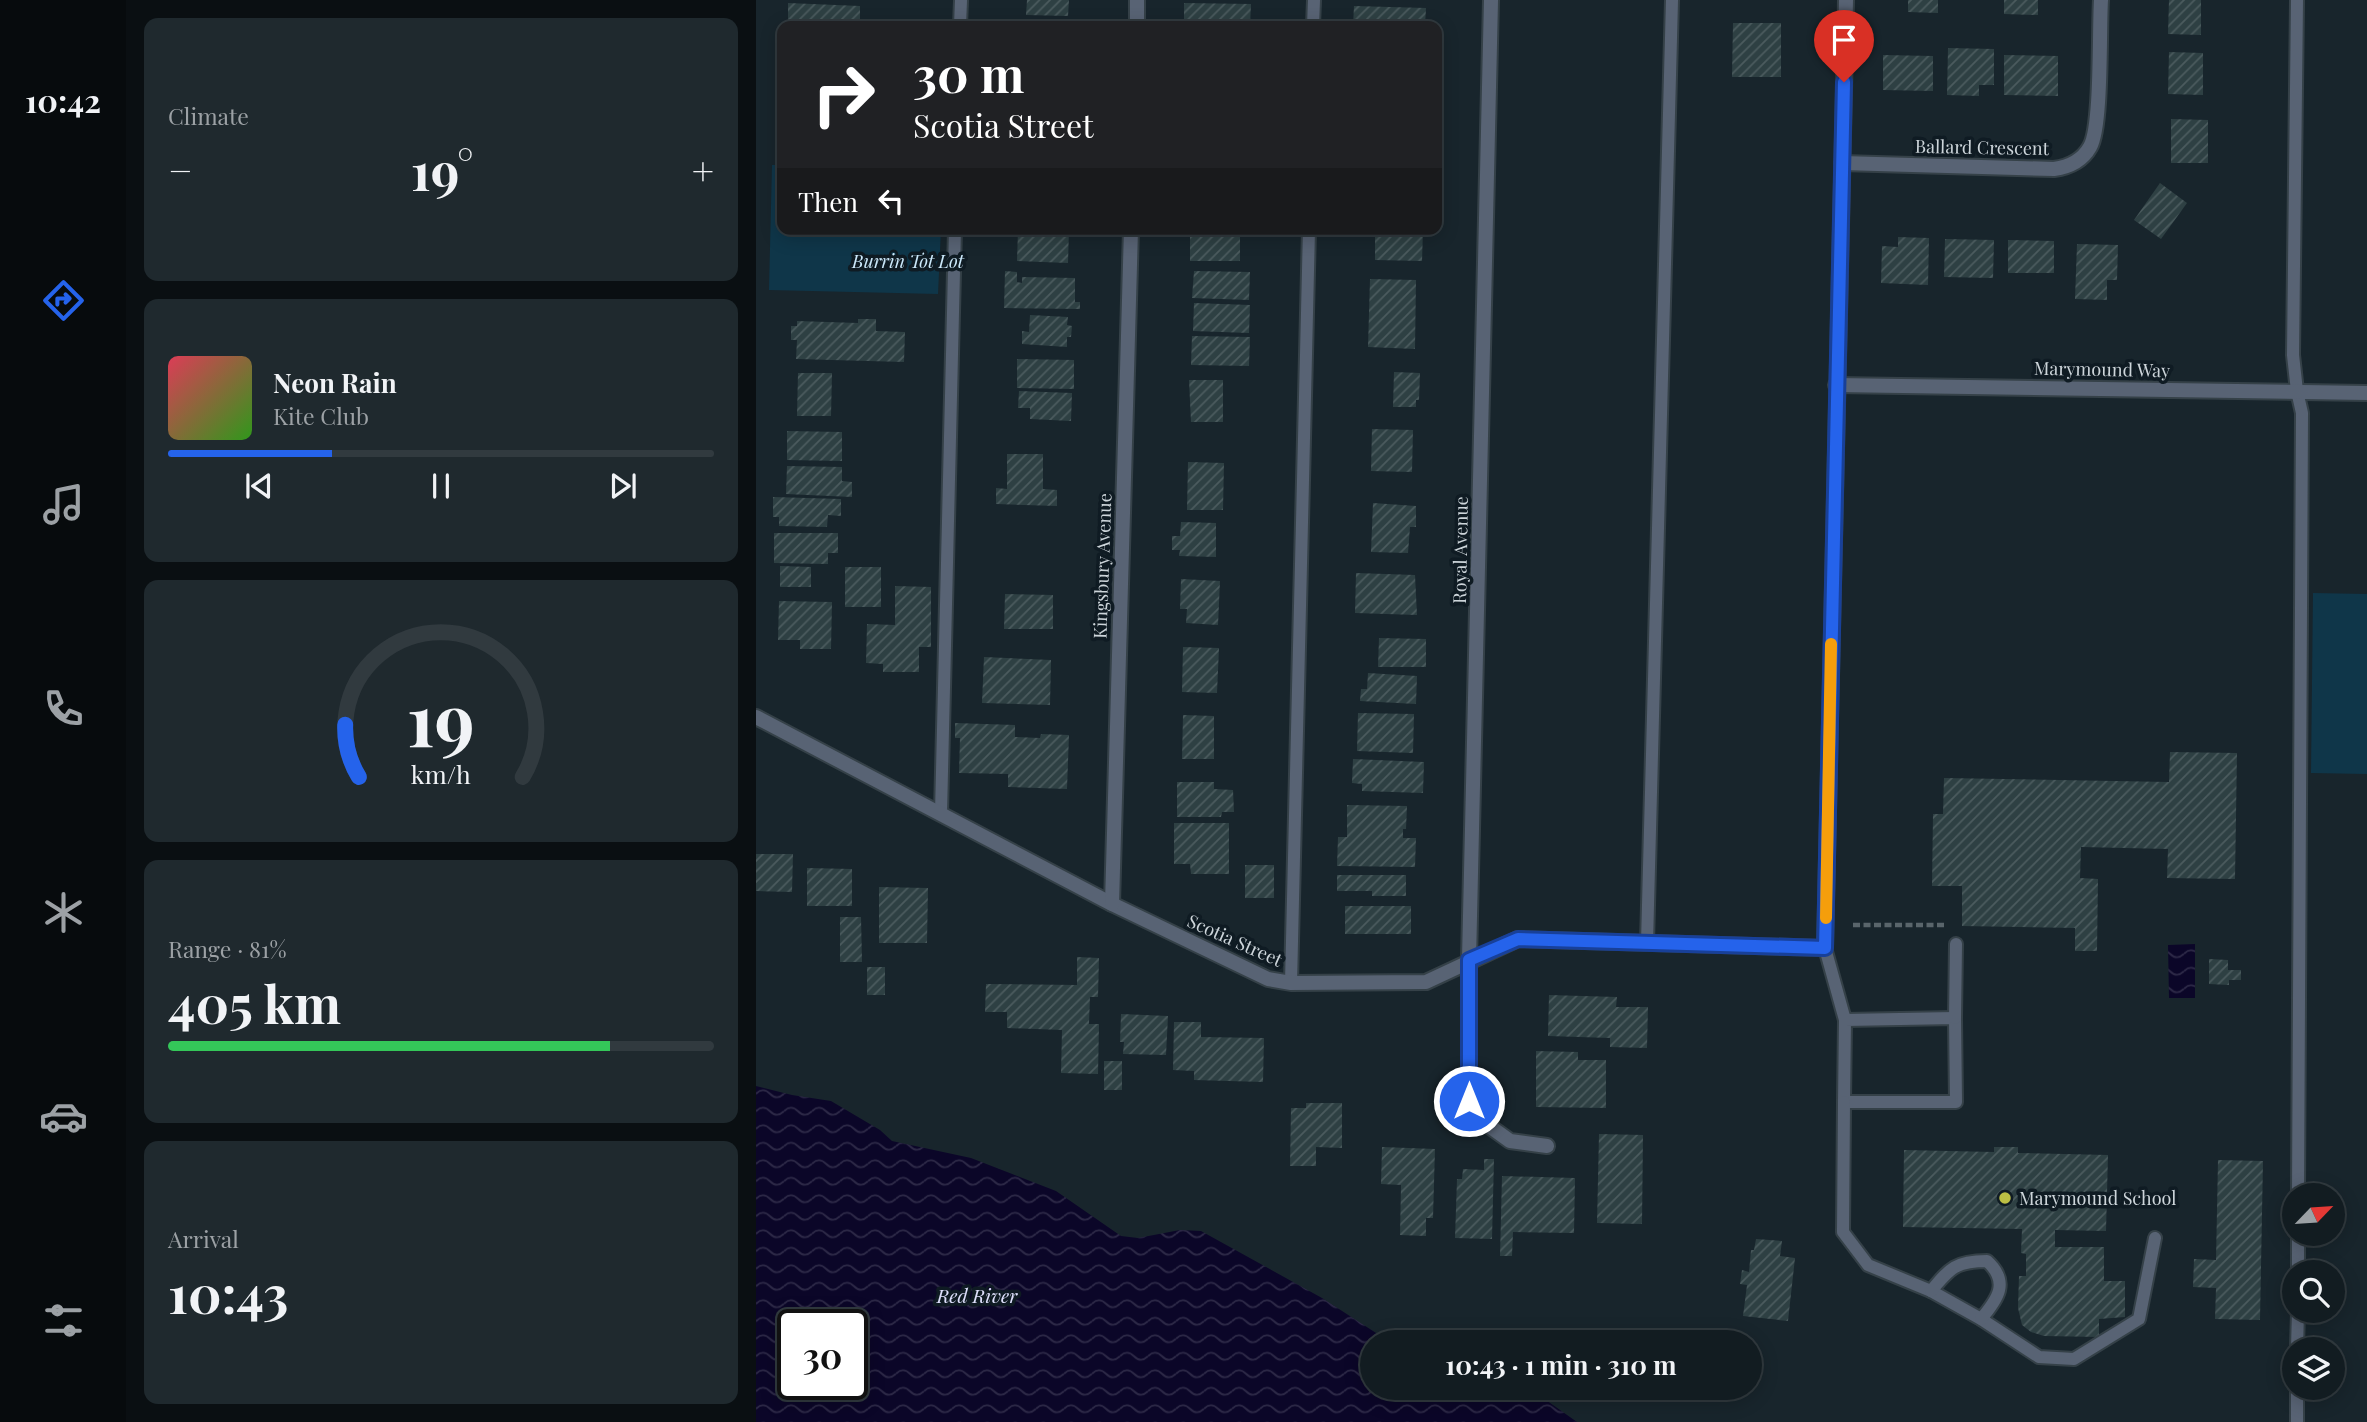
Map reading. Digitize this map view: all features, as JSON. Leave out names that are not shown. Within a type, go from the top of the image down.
[{"type":"street","points":[[1137,21],[1138,0]]},
{"type":"street","name":"Royal Avenue","points":[[1492,0],[1469,960],[1469,1101],[1485,1123],[1510,1141],[1547,1146]]},
{"type":"street","points":[[1825,948],[1846,0]]},
{"type":"street","name":"Ballard Crescent","points":[[1842,163],[2054,169],[2072,164],[2087,152],[2096,131],[2101,0]]},
{"type":"street","name":"Kingsbury Avenue","points":[[1112,904],[1131,235]]},
{"type":"street","name":"Marymound Way","points":[[1836,385],[2367,393]]},
{"type":"street","name":"Scotia Street","points":[[756,717],[1112,904],[1268,979],[1291,984],[1426,982],[1518,939],[1825,948]]},
{"type":"lane","points":[[960,21],[961,0]]},
{"type":"lane","points":[[1313,21],[1314,0]]},
{"type":"lane","points":[[1647,943],[1672,0]]},
{"type":"lane","points":[[2297,0],[2293,355],[2302,413],[2298,1183]]},
{"type":"lane","points":[[941,814],[956,235]]},
{"type":"lane","points":[[1291,984],[1308,235]]},
{"type":"lane","points":[[1844,1102],[1956,1102],[1956,944]]},
{"type":"lane","points":[[1825,948],[1845,1020],[1843,1232],[1868,1265],[1931,1291],[1982,1318],[2039,1357],[2074,1359],[2139,1319],[2155,1238]]},
{"type":"lane","points":[[1845,1020],[1955,1018]]},
{"type":"lane","points":[[1931,1291],[1949,1269],[1966,1261],[1987,1261],[1997,1270],[2000,1288],[1996,1301],[1982,1318]]},
{"type":"lane","points":[[2297,1400],[2297,1422]]},
{"type":"path","points":[[1853,925],[1952,925]]},
{"type":"green space","name":"Burrin Tot Lot","points":[[772,165],[777,165],[777,235],[941,235],[938,294],[769,290]]},
{"type":"green space","points":[[2313,593],[2367,594],[2367,774],[2311,773]]},
{"type":"water","points":[[2195,944],[2195,998],[2169,998],[2168,945]]},
{"type":"water","name":"Red River","points":[[756,1086],[831,1101],[880,1130],[892,1141],[971,1158],[1056,1191],[1121,1236],[1138,1238],[1180,1230],[1201,1231],[1322,1298],[1371,1330],[1360,1330],[1360,1400],[1546,1400],[1577,1422],[756,1422]]},
{"type":"building","points":[[1027,0],[1069,0],[1068,16],[1026,15]]},
{"type":"building","points":[[1908,0],[1938,0],[1938,13],[1908,12]]},
{"type":"building","points":[[2004,0],[2038,0],[2038,15],[2004,14]]},
{"type":"building","points":[[2169,0],[2201,0],[2201,35],[2168,34]]},
{"type":"building","points":[[788,3],[860,6],[860,21],[788,21]]},
{"type":"building","points":[[1184,3],[1251,4],[1250,21],[1184,21]]},
{"type":"building","points":[[1354,6],[1426,8],[1425,21],[1353,21]]},
{"type":"building","points":[[1733,23],[1781,23],[1781,77],[1732,77]]},
{"type":"building","points":[[1948,48],[1994,49],[1994,85],[1979,85],[1979,96],[1947,95]]},
{"type":"building","points":[[2169,52],[2203,53],[2203,95],[2168,94]]},
{"type":"building","points":[[1883,55],[1933,56],[1933,91],[1883,90]]},
{"type":"building","points":[[2004,55],[2058,56],[2058,96],[2004,95]]},
{"type":"building","points":[[2171,119],[2208,120],[2208,163],[2171,163]]},
{"type":"building","points":[[1442,150],[1444,150],[1443,173]]},
{"type":"building","points":[[2160,183],[2187,203],[2161,239],[2134,220]]},
{"type":"building","points":[[1018,235],[1069,235],[1068,263],[1017,261]]},
{"type":"building","points":[[1190,235],[1240,235],[1240,261],[1190,261]]},
{"type":"building","points":[[1375,235],[1423,235],[1422,261],[1375,260]]},
{"type":"building","points":[[1898,237],[1929,238],[1928,285],[1881,283],[1882,246],[1898,247]]},
{"type":"building","points":[[1945,239],[1994,240],[1993,278],[1944,277]]},
{"type":"building","points":[[2008,240],[2054,241],[2054,273],[2008,273]]},
{"type":"building","points":[[2077,244],[2118,245],[2117,280],[2107,280],[2107,300],[2075,299]]},
{"type":"building","points":[[1005,271],[1017,272],[1017,282],[1022,283],[1022,277],[1075,278],[1075,302],[1080,302],[1080,309],[1004,308]]},
{"type":"building","points":[[1194,271],[1250,272],[1249,300],[1192,298]]},
{"type":"building","points":[[1370,279],[1416,280],[1415,349],[1368,347]]},
{"type":"building","points":[[1194,303],[1250,305],[1249,333],[1193,331]]},
{"type":"building","points":[[1030,315],[1068,317],[1067,325],[1072,326],[1071,337],[1067,337],[1067,347],[1022,344],[1022,331],[1029,332]]},
{"type":"building","points":[[858,319],[876,319],[876,331],[905,332],[904,362],[796,359],[797,340],[791,340],[791,326],[797,326],[797,321],[858,323]]},
{"type":"building","points":[[1192,336],[1250,337],[1249,366],[1191,365]]},
{"type":"building","points":[[1017,359],[1074,360],[1074,389],[1017,388]]},
{"type":"building","points":[[1394,372],[1420,373],[1419,400],[1416,400],[1416,407],[1393,407]]},
{"type":"building","points":[[798,373],[832,373],[831,416],[797,416]]},
{"type":"building","points":[[1189,380],[1223,380],[1223,422],[1191,422]]},
{"type":"building","points":[[1019,391],[1072,393],[1071,421],[1030,419],[1030,408],[1018,408]]},
{"type":"building","points":[[1372,429],[1413,430],[1412,472],[1371,471]]},
{"type":"building","points":[[787,431],[842,432],[842,461],[787,460]]},
{"type":"building","points":[[1007,454],[1043,454],[1043,489],[1057,490],[1057,506],[996,504],[996,488],[1007,489]]},
{"type":"building","points":[[1188,462],[1224,463],[1223,510],[1187,510]]},
{"type":"building","points":[[787,466],[842,467],[842,481],[852,482],[852,497],[786,494]]},
{"type":"building","points":[[773,497],[841,499],[841,516],[828,515],[827,527],[779,526],[779,517],[773,517]]},
{"type":"building","points":[[1373,503],[1416,506],[1416,527],[1410,527],[1408,553],[1371,552]]},
{"type":"building","points":[[1181,522],[1216,523],[1216,557],[1179,556],[1180,550],[1172,550],[1172,536],[1180,536]]},
{"type":"building","points":[[774,533],[838,533],[838,553],[828,553],[828,564],[774,563]]},
{"type":"building","points":[[780,566],[811,567],[811,587],[780,587]]},
{"type":"building","points":[[845,567],[881,567],[881,607],[845,607]]},
{"type":"building","points":[[1356,573],[1415,575],[1417,615],[1355,613]]},
{"type":"building","points":[[1181,579],[1220,581],[1218,625],[1186,623],[1187,609],[1180,609]]},
{"type":"building","points":[[895,586],[931,587],[931,647],[919,647],[919,672],[883,672],[883,664],[866,663],[867,624],[895,625]]},
{"type":"building","points":[[1005,594],[1053,595],[1053,629],[1004,629]]},
{"type":"building","points":[[779,601],[832,602],[831,649],[800,649],[800,640],[778,640]]},
{"type":"building","points":[[1379,638],[1426,639],[1426,667],[1378,667]]},
{"type":"building","points":[[1183,647],[1219,648],[1217,693],[1182,692]]},
{"type":"building","points":[[984,657],[1051,660],[1050,705],[982,703]]},
{"type":"building","points":[[1368,673],[1417,676],[1416,704],[1360,701],[1361,689],[1367,689]]},
{"type":"building","points":[[1358,713],[1414,714],[1413,753],[1357,751]]},
{"type":"building","points":[[1183,715],[1214,716],[1214,759],[1182,759]]},
{"type":"building","points":[[955,723],[1015,725],[1015,737],[1069,735],[1067,789],[1008,787],[1008,774],[959,773],[960,738],[955,738]]},
{"type":"building","points":[[2170,752],[2237,753],[2235,879],[2167,878],[2168,849],[2081,847],[2080,878],[2098,879],[2097,951],[2075,951],[2075,928],[1962,926],[1962,886],[1932,886],[1933,814],[1943,814],[1944,778],[2169,782]]},
{"type":"building","points":[[1353,759],[1424,762],[1423,793],[1362,791],[1362,784],[1352,783]]},
{"type":"building","points":[[1177,782],[1214,782],[1214,789],[1233,790],[1234,812],[1222,812],[1221,817],[1177,817]]},
{"type":"building","points":[[1347,805],[1407,806],[1403,838],[1416,838],[1415,867],[1337,866],[1338,837],[1347,837]]},
{"type":"building","points":[[1174,823],[1229,823],[1229,874],[1191,874],[1190,864],[1174,864]]},
{"type":"building","points":[[756,854],[793,854],[792,892],[756,891]]},
{"type":"building","points":[[1245,865],[1274,865],[1274,898],[1245,898]]},
{"type":"building","points":[[807,868],[852,869],[852,906],[807,906]]},
{"type":"building","points":[[1337,875],[1406,875],[1406,896],[1372,896],[1372,891],[1337,891]]},
{"type":"building","points":[[879,887],[928,888],[927,943],[879,943]]},
{"type":"building","points":[[1345,906],[1411,906],[1411,934],[1345,934]]},
{"type":"building","points":[[840,917],[861,917],[862,962],[840,962]]},
{"type":"building","points":[[1077,957],[1099,958],[1098,997],[1090,997],[1089,1024],[1099,1024],[1098,1074],[1061,1073],[1062,1030],[1007,1028],[1007,1012],[985,1012],[986,984],[1077,985]]},
{"type":"building","points":[[2209,959],[2228,960],[2228,970],[2241,970],[2241,980],[2229,980],[2229,985],[2209,984]]},
{"type":"building","points":[[867,967],[885,967],[885,995],[867,995]]},
{"type":"building","points":[[1549,995],[1617,997],[1616,1007],[1648,1007],[1647,1048],[1610,1047],[1610,1038],[1548,1036]]},
{"type":"building","points":[[1121,1014],[1168,1016],[1166,1055],[1123,1054],[1124,1042],[1120,1042]]},
{"type":"building","points":[[1174,1022],[1201,1022],[1201,1037],[1264,1038],[1263,1082],[1194,1080],[1194,1071],[1173,1070]]},
{"type":"building","points":[[1536,1051],[1578,1052],[1578,1060],[1606,1060],[1606,1108],[1536,1107]]},
{"type":"building","points":[[1104,1061],[1122,1061],[1122,1090],[1104,1090]]},
{"type":"building","points":[[1306,1103],[1342,1103],[1342,1148],[1316,1147],[1316,1166],[1290,1166],[1291,1108],[1306,1108]]},
{"type":"building","points":[[1599,1134],[1643,1135],[1642,1224],[1597,1223]]},
{"type":"building","points":[[1382,1147],[1435,1149],[1433,1218],[1426,1218],[1426,1236],[1400,1235],[1401,1185],[1381,1184]]},
{"type":"building","name":"Marymound School","points":[[1994,1147],[2018,1147],[2018,1153],[2108,1155],[2106,1231],[2055,1230],[2055,1247],[2104,1247],[2104,1281],[2125,1281],[2125,1317],[2099,1319],[2099,1337],[2044,1336],[2031,1332],[2022,1325],[2018,1308],[2019,1276],[2026,1276],[2026,1254],[2021,1253],[2022,1229],[1903,1227],[1904,1150],[1994,1152]]},
{"type":"building","points":[[1484,1159],[1494,1159],[1492,1239],[1455,1238],[1457,1179],[1462,1179],[1463,1169],[1484,1170]]},
{"type":"building","points":[[2218,1160],[2263,1161],[2260,1320],[2215,1319],[2216,1288],[2193,1287],[2194,1259],[2216,1260]]},
{"type":"building","points":[[1502,1176],[1575,1178],[1574,1233],[1513,1232],[1512,1256],[1500,1256]]},
{"type":"building","points":[[1756,1239],[1782,1241],[1780,1256],[1795,1258],[1788,1321],[1743,1316],[1747,1285],[1740,1284],[1742,1270],[1749,1272],[1751,1250],[1754,1250]]},
{"type":"slow traffic","points":[[1826,918],[1831,644]]},
{"type":"place","name":"Marymound School","points":[[2005,1198]]},
{"type":"route","points":[[1469,1101],[1469,960],[1518,939],[1825,948],[1844,82]]}]
